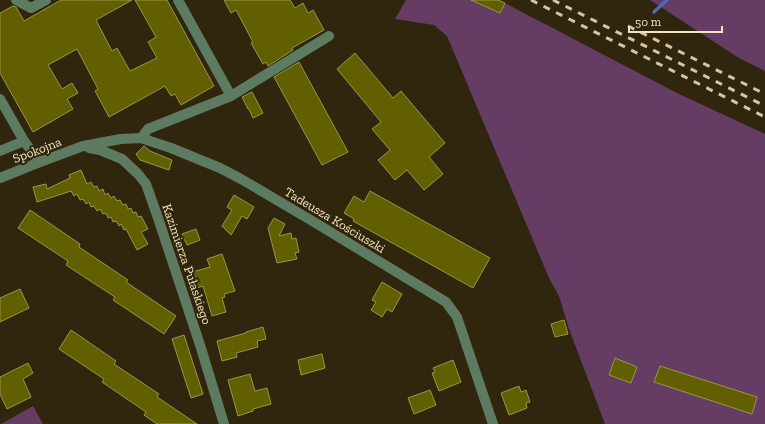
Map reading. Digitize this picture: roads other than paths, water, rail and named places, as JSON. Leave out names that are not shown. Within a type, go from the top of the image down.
[{"type":"street","points":[[16,0],[31,8],[46,0]]},
{"type":"street","points":[[178,0],[231,96]]},
{"type":"street","points":[[141,138],[148,129],[231,96],[329,36]]},
{"type":"street","points":[[0,99],[24,141],[40,162]]},
{"type":"street","name":"Tadeusza Kościuszki","points":[[83,146],[121,139],[141,138],[220,168],[309,219],[446,302],[457,317],[493,424]]},
{"type":"street","points":[[0,151],[24,141]]},
{"type":"street","name":"Spokojna","points":[[0,178],[83,146]]},
{"type":"street","name":"Kazimierza Pułaskiego","points":[[83,146],[100,150],[122,159],[146,184],[201,348],[224,424]]},
{"type":"waterway","points":[[654,12],[667,0]]},
{"type":"railway","points":[[531,0],[765,117]]},
{"type":"railway","points":[[553,0],[765,106]]},
{"type":"railway","points":[[628,26],[765,94]]}]
